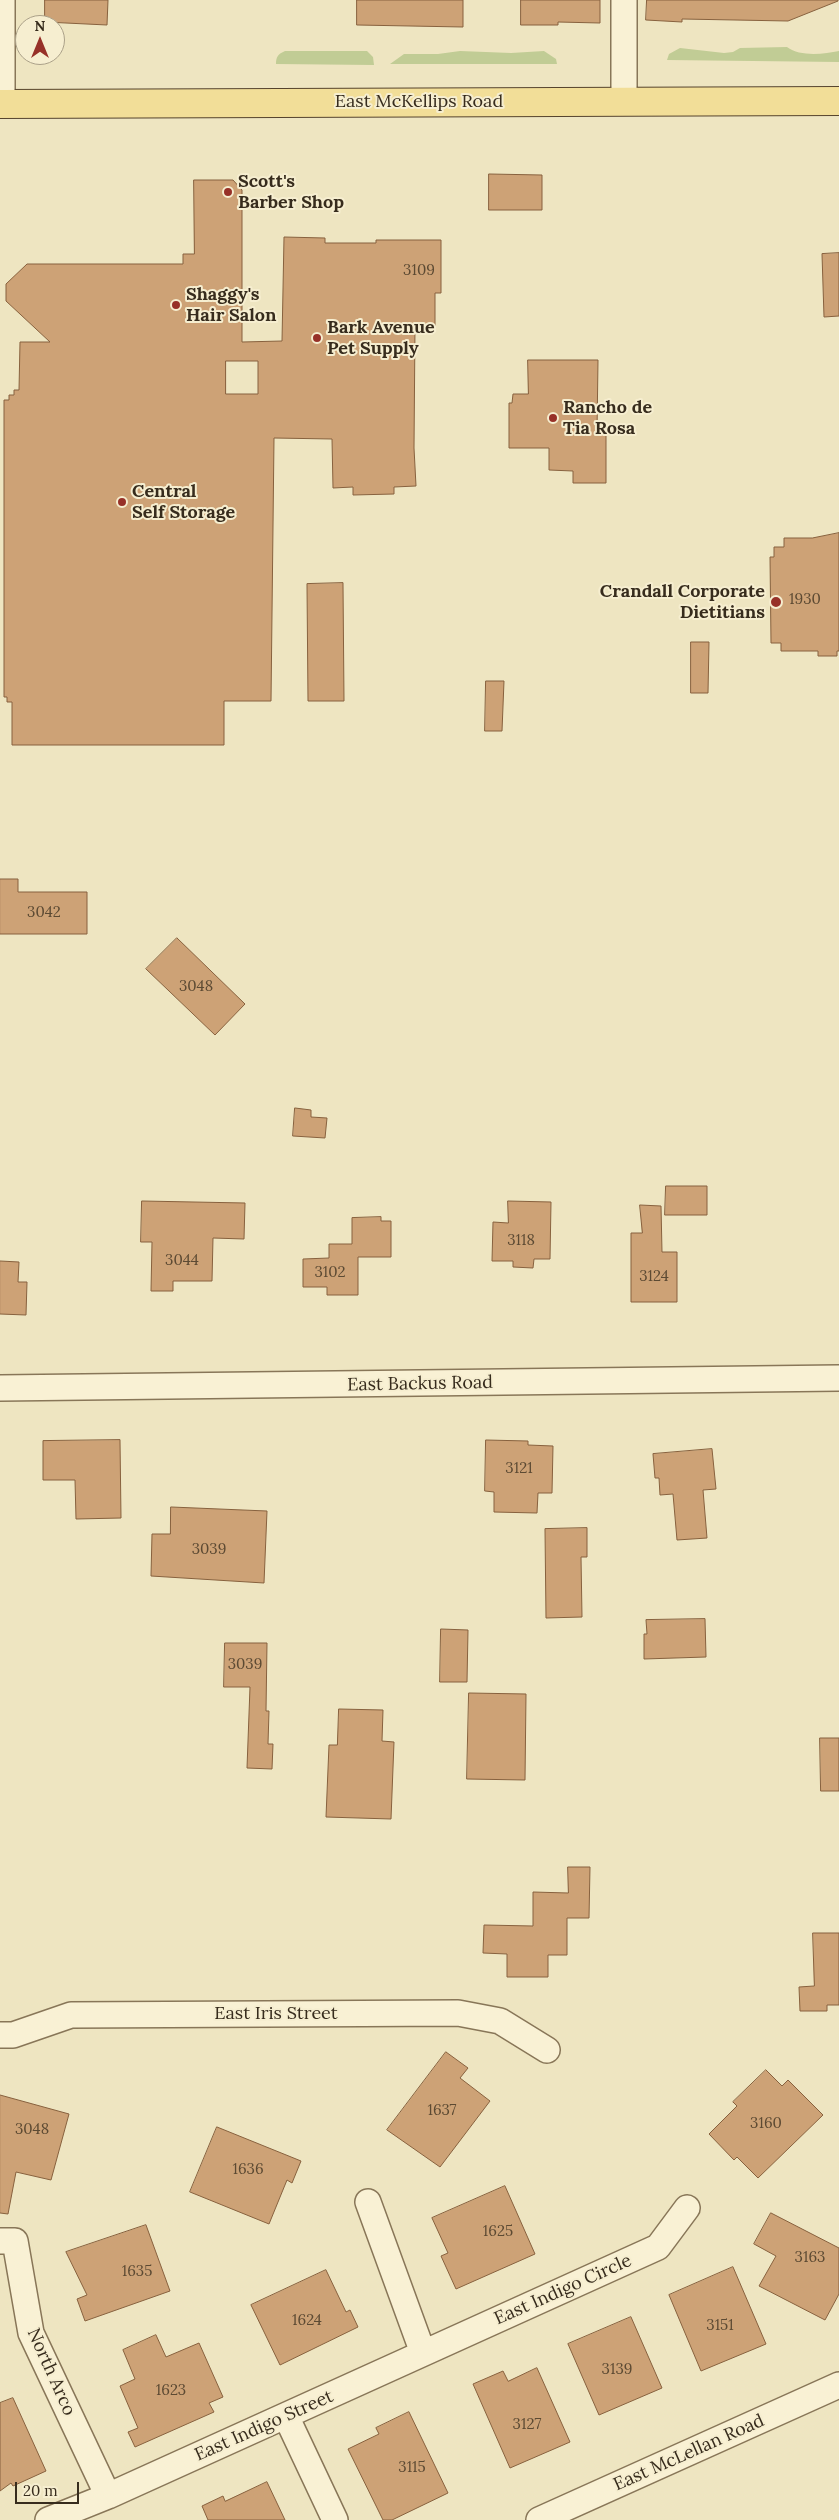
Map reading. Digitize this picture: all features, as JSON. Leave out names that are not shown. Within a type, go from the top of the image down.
[{"type":"main road","name":"East McKellips Road","points":[[1,104],[839,101]]},
{"type":"street","points":[[1,104],[2,0]]},
{"type":"street","points":[[624,0],[624,101]]},
{"type":"street","name":"East Backus Road","points":[[0,1388],[839,1378]]},
{"type":"street","name":"East Iris Street","points":[[0,2035],[13,2035],[71,2015],[458,2013],[500,2020],[547,2050]]},
{"type":"street","points":[[368,2202],[423,2353]]},
{"type":"street","name":"East Indigo Circle","points":[[423,2353],[658,2247],[687,2208]]},
{"type":"street","name":"North Arco","points":[[7,2241],[31,2332],[108,2496]]},
{"type":"street","name":"East Indigo Street","points":[[48,2520],[108,2496],[423,2353]]},
{"type":"street","name":"East McLellan Road","points":[[539,2520],[839,2385]]},
{"type":"street","points":[[286,2416],[335,2520]]},
{"type":"green space","points":[[787,47],[805,53],[819,54],[839,51],[839,62],[667,60],[669,54],[680,48],[724,53],[733,52],[740,48]]},
{"type":"green space","points":[[285,51],[367,51],[373,57],[374,65],[276,64],[278,56]]},
{"type":"green space","points":[[460,51],[511,53],[544,51],[556,59],[557,64],[390,64],[404,54],[438,54]]},
{"type":"building","points":[[45,0],[108,0],[107,25],[65,23],[65,15],[45,15]]},
{"type":"building","points":[[357,0],[463,0],[463,27],[357,25]]},
{"type":"building","points":[[521,0],[600,0],[600,23],[558,22],[558,25],[521,25]]},
{"type":"building","points":[[647,0],[838,1],[788,21],[682,19],[682,22],[646,20]]},
{"type":"building","points":[[489,174],[542,175],[542,210],[489,210]]},
{"type":"building","points":[[194,180],[233,180],[242,190],[242,342],[282,341],[284,237],[325,238],[325,243],[376,243],[376,240],[441,240],[441,293],[435,293],[435,326],[415,326],[414,448],[416,486],[394,487],[394,494],[353,495],[353,487],[333,488],[332,439],[274,438],[271,701],[224,701],[224,745],[12,745],[12,702],[7,702],[7,697],[4,697],[4,400],[9,400],[9,395],[14,395],[14,390],[19,390],[20,342],[50,342],[6,301],[6,284],[27,264],[183,264],[183,254],[194,254]],"holes":[[[226,361],[258,361],[258,394],[226,394]]]},
{"type":"building","points":[[839,253],[839,316],[824,317],[822,254]]},
{"type":"building","name":"Rancho de Tia Rosa","points":[[528,360],[598,360],[597,432],[606,432],[606,483],[573,483],[573,471],[549,470],[549,448],[509,448],[509,403],[512,403],[513,394],[528,394]]},
{"type":"building","points":[[839,533],[839,651],[837,651],[837,656],[818,656],[818,651],[781,651],[781,643],[771,643],[770,557],[774,557],[774,547],[784,547],[784,538],[812,538]]},
{"type":"building","points":[[343,583],[344,701],[308,701],[307,584]]},
{"type":"building","points":[[691,642],[709,642],[708,693],[691,693]]},
{"type":"building","points":[[486,681],[504,681],[502,731],[485,731]]},
{"type":"building","points":[[0,879],[18,879],[18,892],[87,892],[87,934],[0,934]]},
{"type":"building","points":[[177,938],[245,1004],[215,1035],[146,969]]},
{"type":"building","points":[[295,1108],[311,1110],[311,1117],[327,1118],[325,1138],[293,1136]]},
{"type":"building","points":[[666,1186],[707,1186],[707,1215],[665,1215]]},
{"type":"building","points":[[142,1201],[245,1203],[244,1239],[213,1238],[212,1281],[173,1281],[173,1291],[151,1291],[152,1242],[141,1242]]},
{"type":"building","points":[[508,1201],[551,1202],[550,1259],[534,1259],[533,1268],[513,1267],[513,1261],[492,1261],[493,1222],[508,1223]]},
{"type":"building","points":[[640,1205],[661,1206],[662,1252],[677,1252],[677,1302],[631,1302],[631,1233],[642,1233]]},
{"type":"building","points":[[381,1217],[381,1221],[391,1221],[391,1257],[358,1257],[358,1295],[327,1295],[327,1287],[303,1287],[303,1259],[329,1258],[329,1244],[352,1244],[352,1218]]},
{"type":"building","points":[[0,1261],[19,1262],[18,1282],[27,1282],[26,1315],[0,1314]]},
{"type":"building","points":[[120,1440],[121,1518],[76,1519],[75,1480],[43,1480],[43,1441]]},
{"type":"building","points":[[486,1440],[528,1441],[528,1445],[553,1446],[552,1493],[538,1493],[537,1513],[494,1512],[494,1492],[485,1491]]},
{"type":"building","points":[[712,1449],[716,1489],[703,1490],[707,1538],[677,1540],[673,1494],[660,1495],[659,1478],[655,1478],[653,1454]]},
{"type":"building","points":[[171,1507],[267,1511],[264,1583],[151,1576],[152,1534],[170,1534]]},
{"type":"building","points":[[587,1528],[587,1557],[581,1557],[582,1617],[546,1618],[545,1529]]},
{"type":"building","points":[[705,1619],[706,1657],[644,1659],[644,1634],[647,1634],[646,1620]]},
{"type":"building","points":[[441,1629],[468,1630],[467,1682],[440,1682]]},
{"type":"building","points":[[225,1643],[267,1643],[266,1711],[269,1711],[268,1744],[273,1744],[272,1769],[247,1768],[250,1687],[224,1687]]},
{"type":"building","points":[[469,1693],[526,1694],[525,1780],[467,1779]]},
{"type":"building","points":[[339,1709],[383,1710],[382,1741],[394,1742],[391,1819],[326,1817],[329,1745],[337,1745]]},
{"type":"building","points":[[820,1738],[839,1738],[839,1791],[821,1791]]},
{"type":"building","points":[[568,1867],[590,1867],[589,1918],[567,1918],[567,1955],[548,1955],[548,1977],[507,1977],[507,1954],[483,1953],[484,1925],[533,1926],[533,1892],[568,1893]]},
{"type":"building","points":[[813,1933],[839,1933],[839,2005],[827,2005],[827,2011],[800,2011],[799,1987],[814,1986]]},
{"type":"building","points":[[446,2052],[468,2068],[460,2078],[490,2101],[440,2167],[387,2130]]},
{"type":"building","points":[[766,2070],[782,2086],[788,2080],[823,2115],[758,2178],[737,2157],[734,2160],[709,2134],[737,2106],[733,2102]]},
{"type":"building","points":[[0,2095],[69,2114],[51,2180],[16,2172],[8,2214],[0,2213]]},
{"type":"building","points":[[217,2127],[301,2161],[292,2183],[287,2180],[269,2224],[190,2192]]},
{"type":"building","points":[[505,2186],[535,2254],[456,2289],[441,2256],[448,2253],[432,2218]]},
{"type":"building","points":[[771,2213],[839,2248],[839,2294],[825,2320],[759,2286],[776,2256],[754,2244]]},
{"type":"building","points":[[146,2225],[170,2291],[85,2321],[77,2299],[87,2295],[66,2252]]},
{"type":"building","points":[[733,2267],[766,2344],[701,2371],[669,2295]]},
{"type":"building","points":[[326,2270],[346,2312],[350,2310],[358,2327],[280,2365],[251,2305]]},
{"type":"building","points":[[631,2317],[662,2388],[599,2415],[568,2344]]},
{"type":"building","points":[[156,2335],[166,2357],[199,2343],[223,2397],[209,2403],[214,2412],[135,2447],[128,2432],[138,2428],[120,2386],[135,2379],[123,2350]]},
{"type":"building","points":[[537,2368],[570,2442],[510,2468],[473,2384],[503,2371],[508,2381]]},
{"type":"building","points":[[13,2398],[46,2471],[13,2486],[11,2483],[0,2491],[0,2403]]},
{"type":"building","points":[[409,2412],[448,2493],[392,2520],[383,2520],[348,2449],[379,2434],[376,2428]]},
{"type":"building","points":[[267,2482],[285,2520],[208,2520],[202,2506],[223,2496],[225,2501]]},
{"type":"place","name":"Scott's Barber Shop","points":[[228,192]]},
{"type":"place","name":"Shaggy's Hair Salon","points":[[176,305]]},
{"type":"place","name":"Bark Avenue Pet Supply","points":[[317,338]]},
{"type":"place","name":"Rancho de Tia Rosa","points":[[553,418]]},
{"type":"place","name":"Central Self Storage","points":[[122,502]]},
{"type":"place","name":"Crandall Corporate Dietitians","points":[[776,602]]}]
